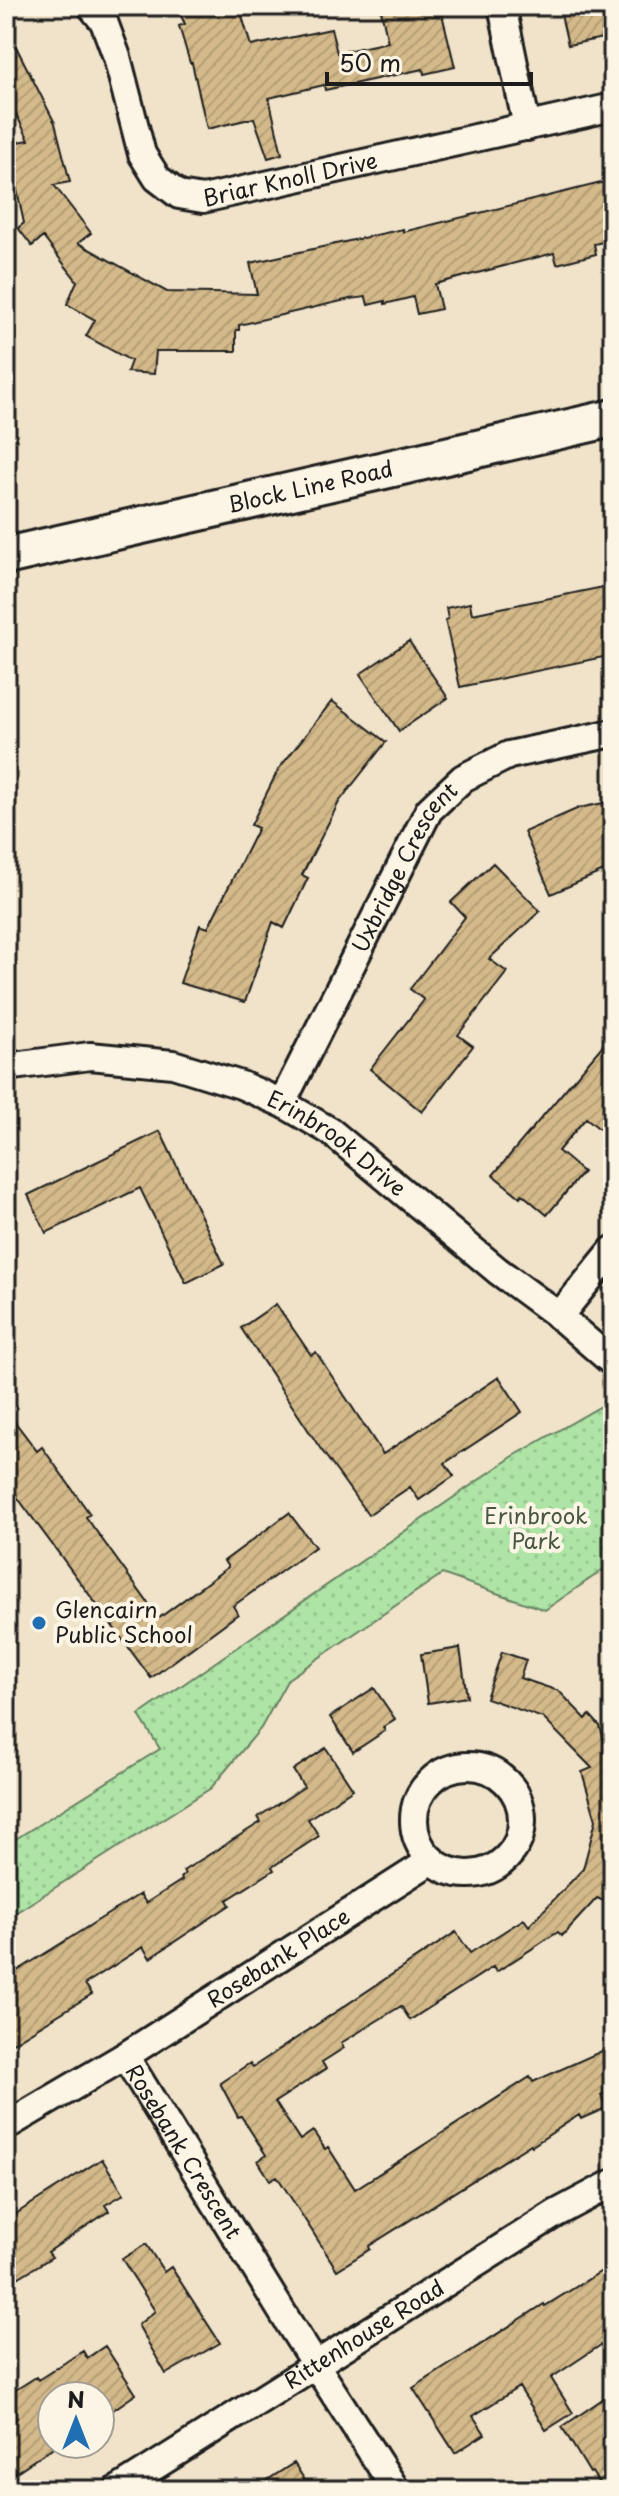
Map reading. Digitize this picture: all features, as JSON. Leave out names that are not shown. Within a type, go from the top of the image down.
[{"type":"street","name":"Briar Knoll Drive","points":[[91,6],[104,22],[113,45],[142,154],[157,178],[179,195],[203,199],[613,107]]},
{"type":"street","points":[[502,6],[527,127]]},
{"type":"street","name":"Block Line Road","points":[[6,556],[613,418]]},
{"type":"street","name":"Uxbridge Crescent","points":[[282,1103],[429,810],[463,778],[509,755],[613,733]]},
{"type":"street","name":"Erinbrook Drive","points":[[6,1067],[90,1056],[173,1064],[241,1085],[282,1103],[330,1131],[613,1363]]},
{"type":"street","points":[[559,1316],[613,1250]]},
{"type":"street","points":[[454,1767],[484,1768],[501,1777],[517,1796],[523,1821],[520,1836],[511,1853],[498,1866],[466,1875],[448,1871],[432,1860],[422,1849],[415,1831],[416,1809],[423,1789],[437,1776],[454,1767]]},
{"type":"street","name":"Rosebank Place","points":[[125,2056],[432,1860]]},
{"type":"street","name":"Rosebank Crescent","points":[[6,2126],[125,2056],[396,2490]]},
{"type":"street","name":"Rittenhouse Road","points":[[117,2490],[555,2214],[613,2183]]},
{"type":"green space","name":"Erinbrook Park","points":[[610,1401],[613,1403],[613,1563],[545,1610],[442,1574],[288,1679],[261,1728],[211,1788],[6,1919],[6,1845],[160,1749],[139,1715],[512,1457]]},
{"type":"building","points":[[176,6],[239,6],[251,46],[331,29],[337,53],[388,42],[380,6],[440,6],[455,67],[424,74],[423,69],[325,90],[324,85],[269,98],[282,154],[268,158],[254,118],[207,129],[192,63],[179,26],[185,24]]},
{"type":"building","points":[[559,6],[613,6],[613,29],[602,31],[603,38],[568,45]]},
{"type":"building","points":[[6,27],[55,123],[70,182],[54,185],[91,233],[78,243],[167,292],[257,294],[250,263],[403,229],[403,232],[613,180],[613,240],[594,244],[596,254],[557,264],[554,253],[435,284],[441,309],[417,314],[413,297],[368,305],[366,297],[350,299],[239,325],[239,330],[236,330],[236,351],[156,351],[154,374],[127,372],[131,361],[86,336],[95,320],[67,304],[77,281],[43,237],[32,246],[18,228],[24,223],[7,144],[29,140],[6,94]]},
{"type":"building","points":[[613,585],[613,655],[460,687],[445,620],[448,619],[446,608],[470,603],[472,614]]},
{"type":"building","points":[[409,641],[448,698],[399,731],[360,674]]},
{"type":"building","points":[[332,701],[386,742],[339,802],[302,875],[308,878],[284,928],[273,922],[245,1002],[180,983],[200,925],[208,928],[258,828],[251,825],[278,770]]},
{"type":"building","points":[[613,801],[613,867],[551,894],[524,832],[579,808]]},
{"type":"building","points":[[493,863],[540,911],[489,959],[507,972],[458,1035],[473,1046],[422,1112],[370,1069],[424,1000],[410,989],[465,917],[451,902]]},
{"type":"building","points":[[613,1033],[613,1140],[586,1118],[558,1151],[583,1172],[547,1215],[493,1175]]},
{"type":"building","points":[[160,1131],[224,1264],[186,1283],[140,1188],[46,1233],[28,1195]]},
{"type":"building","points":[[276,1304],[311,1355],[316,1352],[383,1454],[499,1377],[522,1412],[445,1463],[454,1476],[419,1500],[410,1487],[368,1515],[241,1328]]},
{"type":"building","points":[[6,1410],[37,1451],[42,1447],[90,1514],[86,1517],[159,1618],[228,1567],[224,1561],[289,1513],[315,1547],[233,1606],[238,1614],[151,1678],[6,1482]]},
{"type":"building","points":[[460,1648],[467,1697],[428,1703],[421,1654]]},
{"type":"building","points":[[502,1652],[526,1660],[520,1678],[559,1691],[586,1719],[590,1715],[600,1726],[610,1761],[613,1760],[613,1905],[597,1898],[562,1936],[558,1932],[496,1972],[493,1967],[410,2020],[401,2006],[341,2043],[344,2048],[322,2062],[326,2069],[275,2102],[300,2140],[313,2131],[325,2149],[328,2147],[355,2189],[530,2077],[533,2082],[604,2050],[613,2070],[613,2090],[601,2095],[606,2108],[581,2119],[579,2115],[369,2246],[370,2249],[337,2270],[277,2176],[270,2180],[258,2161],[266,2155],[241,2116],[238,2117],[220,2083],[250,2063],[253,2067],[456,1932],[470,1953],[524,1919],[529,1926],[583,1869],[596,1820],[582,1772],[592,1768],[543,1718],[486,1698]]},
{"type":"building","points":[[374,1688],[395,1719],[383,1727],[385,1731],[353,1752],[330,1717]]},
{"type":"building","points":[[326,1748],[353,1789],[308,1819],[319,1836],[227,1900],[230,1905],[150,1958],[143,1947],[85,1984],[92,1994],[6,2047],[6,1978],[140,1894],[146,1903],[182,1880],[183,1871],[261,1822],[258,1817],[304,1787],[293,1770]]},
{"type":"building","points":[[102,2159],[124,2194],[105,2205],[109,2211],[48,2252],[52,2257],[6,2285],[6,2220]]},
{"type":"building","points":[[146,2244],[164,2272],[171,2267],[220,2343],[166,2374],[138,2325],[155,2311],[122,2259]]},
{"type":"building","points":[[613,2264],[613,2337],[551,2378],[573,2413],[546,2430],[519,2387],[473,2416],[485,2434],[455,2453],[413,2388]]},
{"type":"building","points":[[105,2346],[136,2394],[116,2408],[116,2380],[38,2380],[83,2351],[87,2358]]},
{"type":"building","points":[[36,2377],[36,2459],[6,2479],[6,2425],[17,2418],[6,2402],[6,2396]]},
{"type":"building","points":[[613,2392],[613,2490],[603,2490],[562,2427]]},
{"type":"building","points":[[294,2463],[311,2490],[252,2490]]},
{"type":"place","name":"Glencairn Public School","points":[[39,1623]]}]
